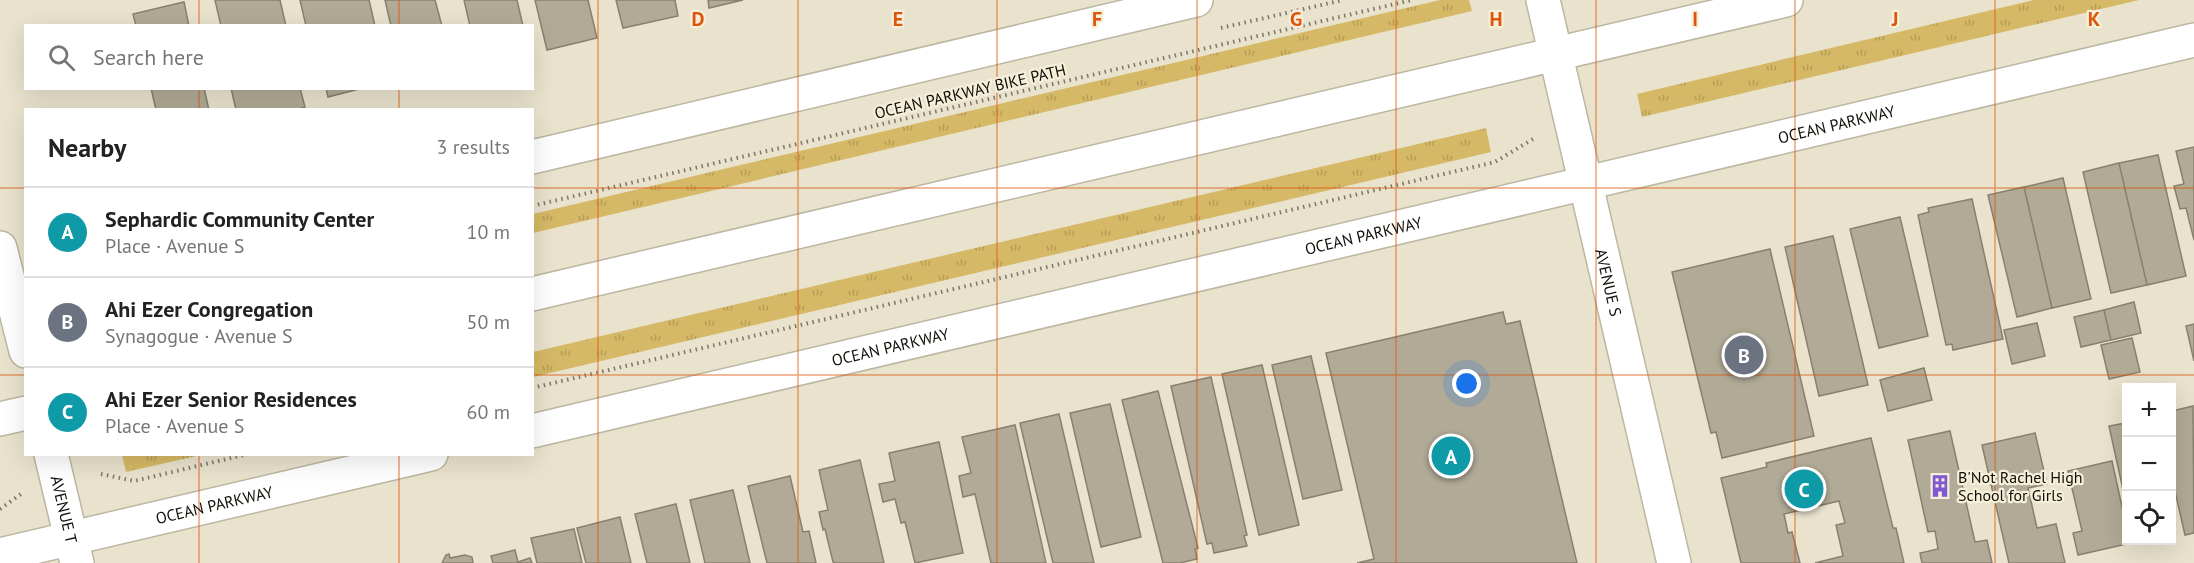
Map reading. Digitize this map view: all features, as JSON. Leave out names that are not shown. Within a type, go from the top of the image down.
[{"type":"street","points":[[534,157],[1196,0]]},
{"type":"street","name":"AVENUE S","points":[[1543,0],[1674,563]]},
{"type":"street","points":[[534,294],[1786,0]]},
{"type":"street","name":"OCEAN PARKWAY","points":[[534,431],[2194,40]]},
{"type":"street","points":[[0,248],[11,280],[24,342]]},
{"type":"street","points":[[0,419],[24,413]]},
{"type":"street","name":"AVENUE T","points":[[51,456],[75,551]]},
{"type":"street","name":"OCEAN PARKWAY","points":[[0,555],[75,551],[424,456]]},
{"type":"path","name":"OCEAN PARKWAY BIKE PATH","points":[[534,206],[1412,0]]},
{"type":"path","points":[[534,388],[1496,162],[1533,139]]},
{"type":"path","points":[[100,474],[134,481],[240,456]]},
{"type":"path","points":[[0,509],[21,494]]},
{"type":"green space","points":[[1440,0],[1469,0],[1472,11],[534,233],[534,214]]},
{"type":"green space","points":[[2034,0],[2139,0],[1642,117],[1637,94]]},
{"type":"green space","points":[[1486,128],[1491,152],[534,377],[534,352]]},
{"type":"green space","points":[[122,456],[197,456],[126,472]]},
{"type":"building","points":[[215,0],[280,0],[286,24],[221,24]]},
{"type":"building","points":[[300,0],[369,0],[375,24],[306,24]]},
{"type":"building","points":[[385,0],[435,0],[441,24],[391,24]]},
{"type":"building","points":[[464,0],[517,0],[523,24],[470,24]]},
{"type":"building","points":[[535,0],[588,0],[597,38],[547,50]]},
{"type":"building","points":[[616,0],[675,0],[678,16],[623,28]]},
{"type":"building","points":[[708,0],[743,0],[709,8]]},
{"type":"building","points":[[184,2],[189,24],[136,24],[133,14]]},
{"type":"building","points":[[151,90],[204,90],[209,108],[156,108]]},
{"type":"building","points":[[231,90],[301,90],[305,107],[302,108],[236,108]]},
{"type":"building","points":[[326,90],[355,90],[328,97]]},
{"type":"building","points":[[2194,147],[2194,240],[2186,208],[2180,209],[2174,186],[2184,184],[2176,151]]},
{"type":"building","points":[[2158,155],[2186,276],[2147,285],[2119,163]]},
{"type":"building","points":[[2119,163],[2147,285],[2111,293],[2083,172]]},
{"type":"building","points":[[2063,178],[2091,299],[2052,308],[2024,187]]},
{"type":"building","points":[[2024,187],[2052,308],[2017,317],[1988,195]]},
{"type":"building","points":[[1972,199],[2003,339],[1953,350],[1952,344],[1946,345],[1918,215],[1929,212],[1928,208]]},
{"type":"building","points":[[1900,217],[1928,336],[1879,348],[1850,229]]},
{"type":"building","points":[[1833,236],[1868,385],[1819,396],[1785,247]]},
{"type":"building","points":[[1770,249],[1814,436],[1722,458],[1716,432],[1711,433],[1672,272]]},
{"type":"building","points":[[2134,302],[2141,333],[2111,340],[2104,310]]},
{"type":"building","points":[[2104,310],[2111,340],[2081,347],[2074,317]]},
{"type":"building","points":[[1503,312],[1506,324],[1520,321],[1577,563],[1357,563],[1374,559],[1326,353]]},
{"type":"building","points":[[2037,323],[2045,356],[2012,364],[2004,330]]},
{"type":"building","points":[[2194,324],[2194,361],[2186,326]]},
{"type":"building","points":[[2132,338],[2140,372],[2109,379],[2101,345]]},
{"type":"building","points":[[1311,356],[1342,490],[1303,499],[1272,365]]},
{"type":"building","points":[[1262,365],[1299,525],[1259,535],[1222,374]]},
{"type":"building","points":[[1924,368],[1932,400],[1888,411],[1880,380]]},
{"type":"building","points":[[1211,377],[1247,535],[1244,536],[1247,546],[1214,553],[1212,543],[1207,544],[1171,386]]},
{"type":"building","points":[[1158,391],[1198,548],[1195,549],[1197,559],[1180,563],[1163,563],[1122,400]]},
{"type":"building","points":[[1110,404],[1141,537],[1101,547],[1070,413]]},
{"type":"building","points":[[2193,406],[2194,533],[2185,535],[2176,496],[2176,410]]},
{"type":"building","points":[[1059,414],[1094,563],[1053,563],[1020,423]]},
{"type":"building","points":[[2122,424],[2122,485],[2109,426]]},
{"type":"building","points":[[1015,425],[1046,563],[991,563],[975,494],[963,497],[959,476],[971,473],[962,437]]},
{"type":"building","name":"B'Not Rachel High School for Girls","points":[[1950,431],[1975,542],[1987,540],[1992,563],[1922,563],[1920,553],[1938,549],[1935,531],[1928,532],[1908,440]]},
{"type":"building","points":[[2035,433],[2047,484],[2028,488],[2037,528],[2056,524],[2065,563],[2009,563],[1982,445]]},
{"type":"building","points":[[1871,438],[1904,563],[1815,563],[1843,556],[1836,525],[1845,523],[1839,501],[1784,514],[1788,533],[1792,532],[1800,563],[1741,563],[1721,478],[1767,467],[1766,463]]},
{"type":"building","points":[[939,442],[963,553],[915,563],[905,522],[901,523],[895,499],[883,502],[879,484],[895,481],[889,453]]},
{"type":"building","points":[[860,460],[884,563],[835,563],[819,512],[828,510],[819,470]]},
{"type":"building","points":[[2112,461],[2122,507],[2122,545],[2078,555],[2073,533],[2082,531],[2068,471]]},
{"type":"building","points":[[790,476],[803,532],[809,531],[816,563],[767,563],[748,486]]},
{"type":"building","points":[[733,490],[750,563],[705,563],[690,500]]},
{"type":"building","points":[[676,504],[690,563],[647,563],[635,514]]},
{"type":"building","points":[[620,517],[631,563],[586,563],[577,528]]},
{"type":"building","points":[[574,529],[582,563],[537,563],[531,538]]},
{"type":"building","points":[[515,550],[518,562],[530,558],[532,563],[493,563],[491,556]]},
{"type":"building","points":[[449,554],[450,558],[465,555],[472,557],[473,563],[442,563]]},
{"type":"place","name":"Ahi Ezer Congregation","points":[[1744,355]]},
{"type":"place","name":"Sephardic Community Center","points":[[1451,456]]},
{"type":"place","name":"B'Not Rachel High School for Girls","points":[[1940,486]]},
{"type":"place","name":"Ahi Ezer Senior Residences","points":[[1804,489]]}]
